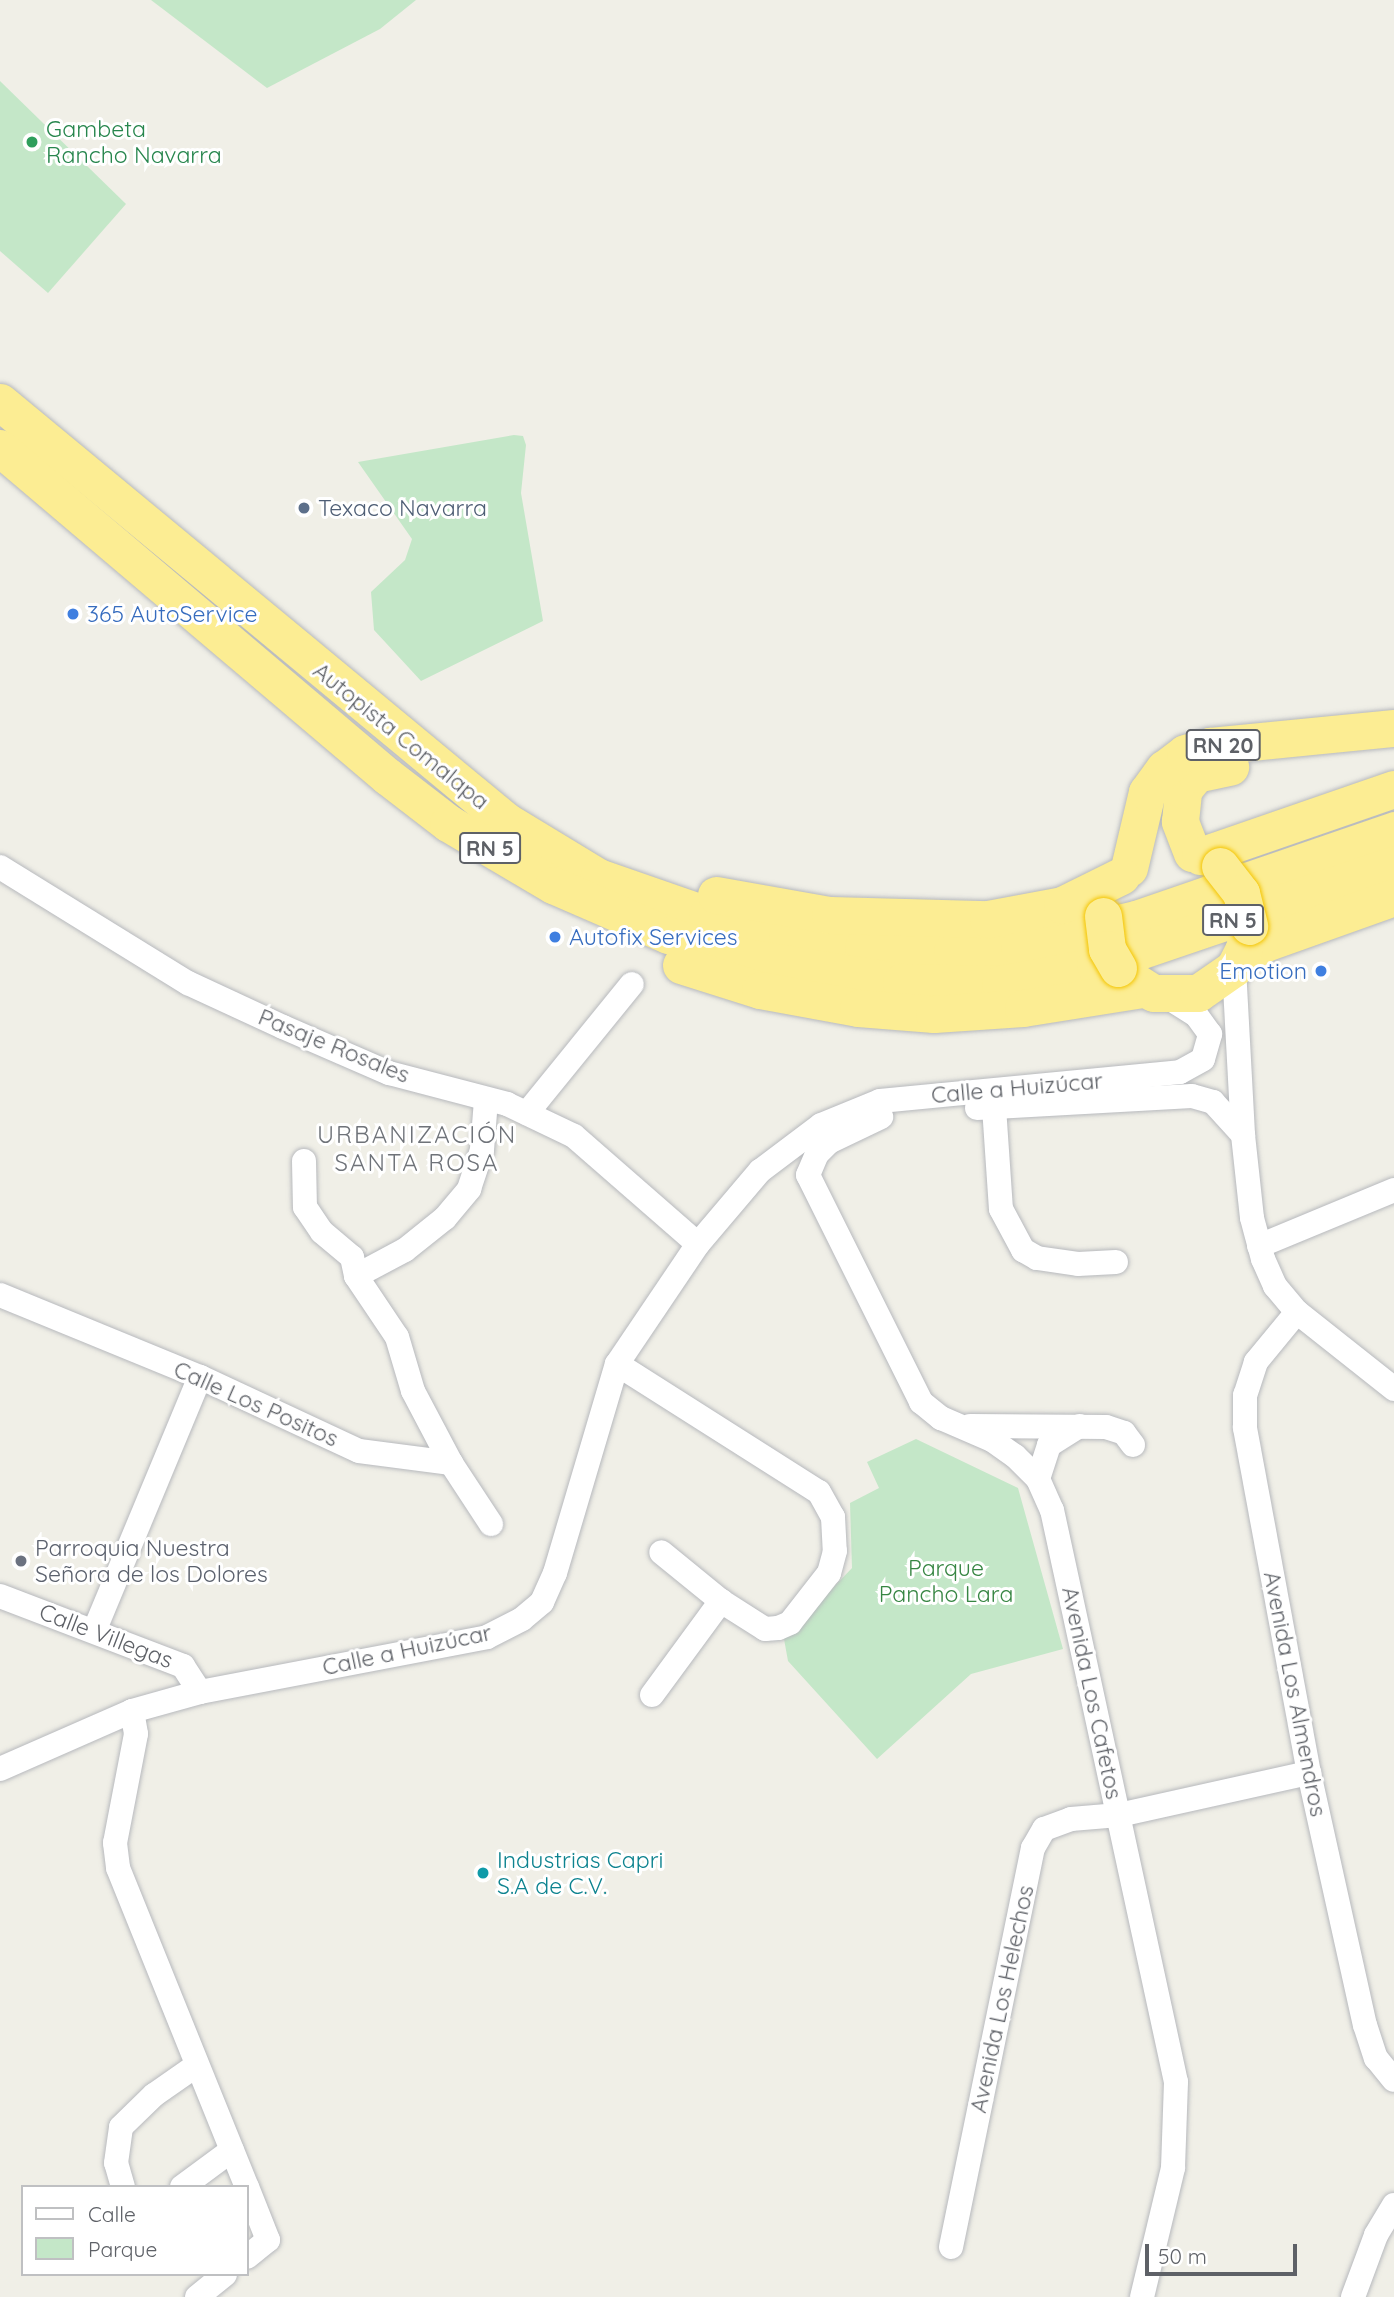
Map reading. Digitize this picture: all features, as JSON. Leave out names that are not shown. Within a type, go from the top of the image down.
[{"type":"highway","name":"Autopista Comalapa","points":[[0,402],[394,731],[506,821],[598,877],[786,936],[863,947],[964,951],[1056,941],[1136,919],[1394,830]]},
{"type":"highway","name":"Autopista Comalapa","points":[[0,448],[387,776],[448,823],[553,885],[667,935],[785,966],[901,982],[981,986],[1051,976],[1394,864]]},
{"type":"highway","name":"RN 20","points":[[1142,984],[1107,949],[1103,916],[1125,872],[1147,792],[1164,769],[1185,753],[1210,746],[1394,728]]},
{"type":"highway","points":[[394,731],[580,845],[629,870],[677,887],[830,915],[988,919],[1062,905],[1159,854],[1204,859],[1394,789]]},
{"type":"highway","name":"RN 20","points":[[1241,951],[1241,893],[1204,859],[1180,821],[1183,790],[1196,774],[1213,769],[1394,748]]},
{"type":"highway","points":[[387,776],[471,857],[547,910],[670,962],[760,990],[858,1008],[934,1014],[1023,1008],[1142,984],[1198,993],[1241,951],[1394,898]]},
{"type":"street","name":"Pasaje Rosales","points":[[0,867],[188,983],[389,1073],[527,1112],[574,1136],[698,1244]]},
{"type":"street","points":[[1241,951],[1243,1135],[1259,1246],[1275,1286],[1297,1312],[1394,1389]]},
{"type":"street","points":[[527,1112],[632,984]]},
{"type":"street","name":"Calle a Huizúcar","points":[[0,1769],[132,1711],[200,1692],[487,1637],[522,1619],[542,1602],[555,1573],[617,1364],[698,1244],[761,1171],[830,1120],[894,1098],[1180,1072],[1203,1059],[1210,1034],[1196,1015],[1142,984]]},
{"type":"street","name":"Calle a Huizúcar","points":[[811,1168],[837,1137],[873,1119],[899,1113],[1192,1097],[1213,1102],[1243,1135]]},
{"type":"street","points":[[356,1276],[405,1250],[445,1218],[469,1189],[482,1150],[486,1100]]},
{"type":"street","points":[[994,1107],[1001,1209],[1023,1250],[1037,1258],[1078,1264],[1116,1262]]},
{"type":"street","points":[[761,1171],[811,1168],[815,1143],[830,1120]]},
{"type":"street","points":[[304,1161],[301,1184],[305,1207],[322,1232],[352,1256],[356,1276],[397,1337],[413,1391],[451,1463],[491,1524]]},
{"type":"street","name":"Avenida Los Cafetos","points":[[811,1168],[921,1402],[992,1440],[1038,1479],[1052,1510],[1176,2082],[1173,2168],[1142,2297]]},
{"type":"street","points":[[1259,1246],[1394,1190]]},
{"type":"street","name":"Calle Los Positos","points":[[0,1296],[200,1377],[359,1451],[451,1463]]},
{"type":"street","name":"Avenida Los Almendros","points":[[1297,1312],[1261,1352],[1248,1383],[1244,1410],[1310,1773],[1370,2044],[1384,2073],[1394,2080]]},
{"type":"street","points":[[617,1364],[819,1492],[833,1517],[835,1551],[829,1573],[790,1623],[765,1629],[721,1601],[661,1552]]},
{"type":"street","points":[[95,1629],[200,1377]]},
{"type":"street","points":[[962,1426],[1079,1426],[1118,1429],[1133,1445]]},
{"type":"street","points":[[1038,1479],[1049,1445],[1079,1426]]},
{"type":"street","name":"Calle Villegas","points":[[0,1596],[95,1629],[183,1666],[200,1692]]},
{"type":"street","points":[[652,1695],[721,1601]]},
{"type":"street","points":[[132,1711],[136,1734],[115,1843],[118,1868],[246,2185]]},
{"type":"street","name":"Avenida Los Helechos","points":[[951,2247],[1033,1848],[1044,1829],[1057,1823],[1119,1815],[1310,1773]]},
{"type":"street","points":[[122,2185],[116,2163],[121,2127],[154,2095],[197,2065]]},
{"type":"street","points":[[184,2185],[232,2150]]},
{"type":"street","points":[[248,2190],[268,2240],[248,2256]]},
{"type":"street","points":[[1353,2297],[1385,2239],[1394,2205]]},
{"type":"street","points":[[197,2297],[223,2276]]},
{"type":"green space","points":[[151,0],[416,0],[380,29],[267,88]]},
{"type":"green space","name":"Gambeta Rancho Navarra","points":[[0,81],[126,204],[48,293],[0,251]]},
{"type":"green space","points":[[514,435],[523,436],[526,445],[521,493],[543,621],[421,681],[374,630],[371,592],[405,560],[412,539],[358,462]]},
{"type":"green space","name":"Parque Pancho Lara","points":[[916,1439],[1018,1488],[1063,1649],[971,1674],[877,1759],[788,1661],[784,1639],[852,1568],[850,1503],[879,1488],[867,1462]]},
{"type":"place","name":"Gambeta Rancho Navarra","points":[[32,142]]},
{"type":"place","name":"Texaco Navarra","points":[[304,508]]},
{"type":"place","name":"365 AutoService","points":[[73,614]]},
{"type":"place","name":"Autofix Services","points":[[555,937]]},
{"type":"place","name":"Emotion","points":[[1321,971]]},
{"type":"place","name":"Parroquia Nuestra Señora de los Dolores","points":[[21,1561]]},
{"type":"place","name":"Industrias Capri S.A de C.V.","points":[[483,1873]]},
{"type":"district","name":"URBANIZACIÓN SANTA ROSA","points":[[417,1149]]}]
